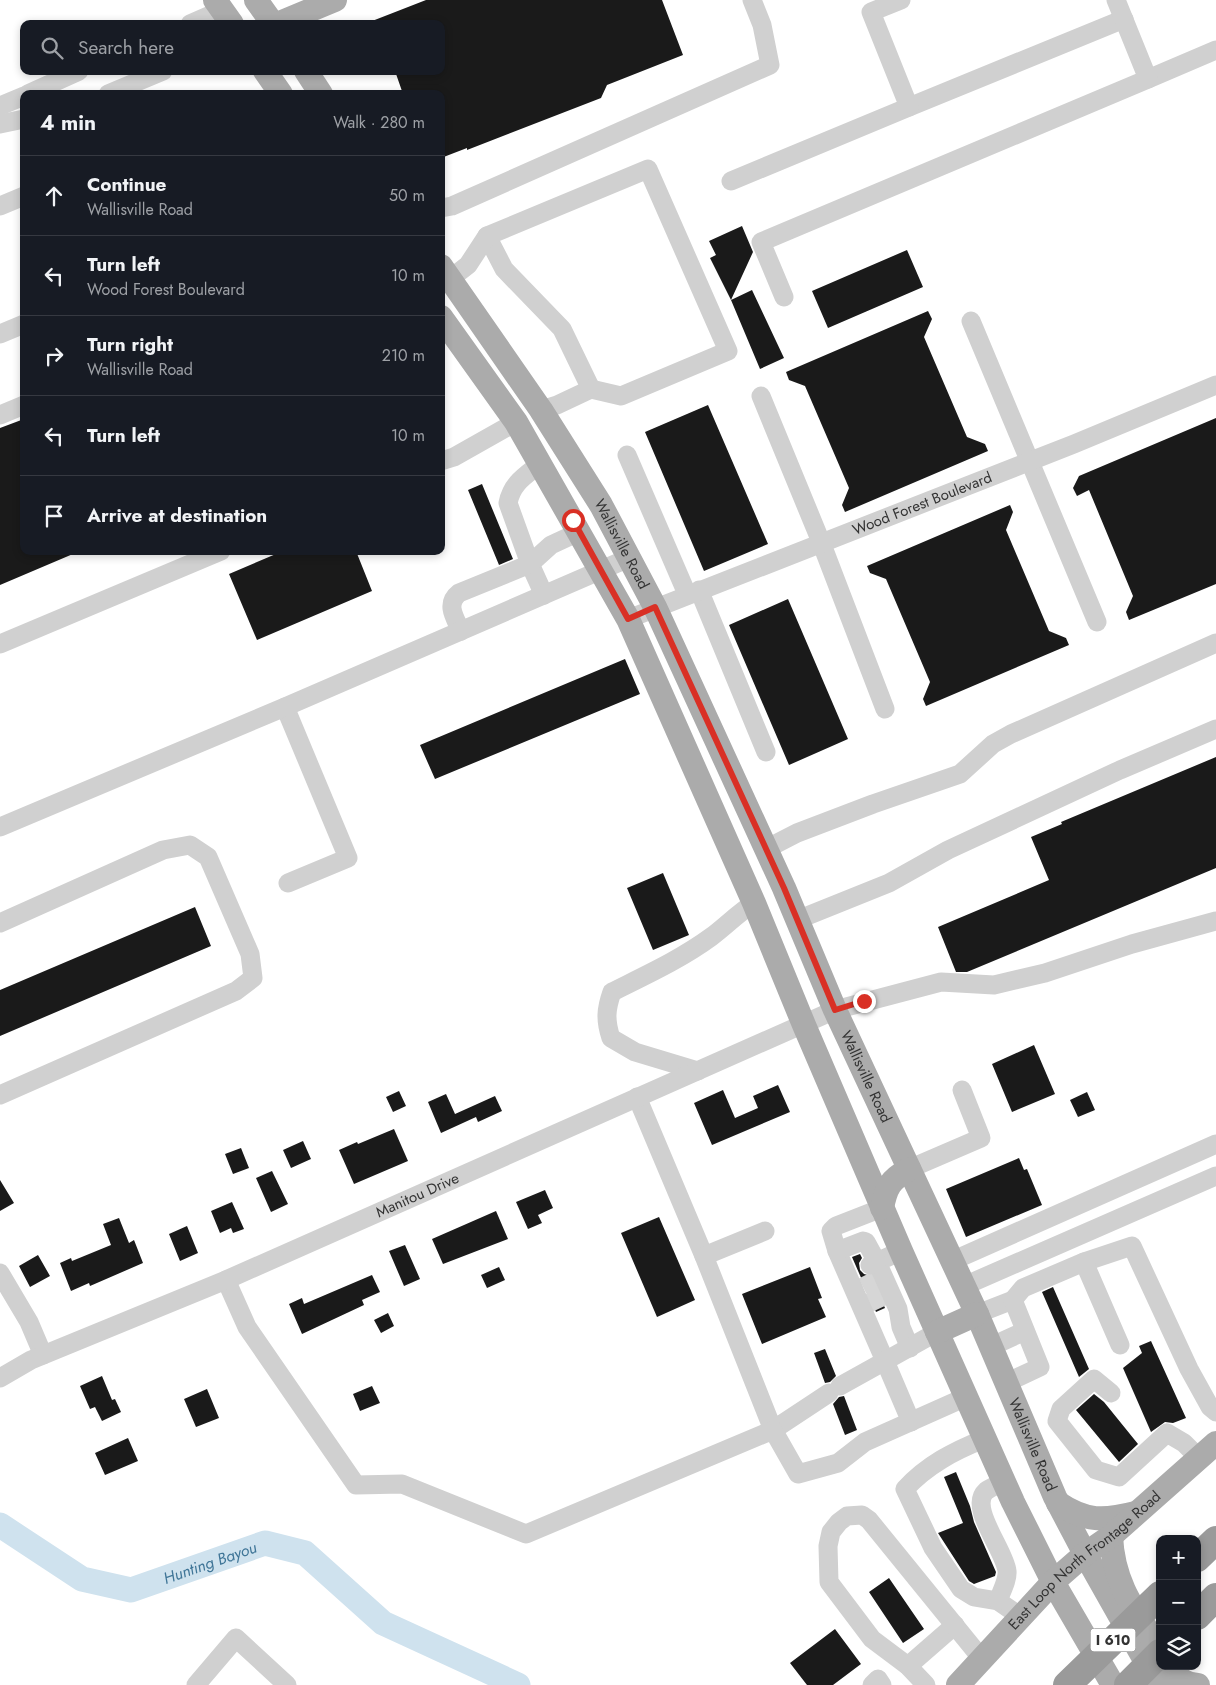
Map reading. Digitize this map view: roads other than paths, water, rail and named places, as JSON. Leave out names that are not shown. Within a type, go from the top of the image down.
[{"type":"highway","points":[[1201,1554],[1216,1540]]},
{"type":"highway","points":[[1201,1612],[1216,1597]]},
{"type":"highway","name":"I 610","points":[[1066,1685],[1156,1599]]},
{"type":"highway","name":"I 610","points":[[1128,1685],[1156,1656]]},
{"type":"main road","points":[[223,11],[245,0]]},
{"type":"main road","points":[[256,0],[270,20]]},
{"type":"main road","points":[[287,20],[335,0]]},
{"type":"main road","points":[[268,75],[278,90]]},
{"type":"main road","points":[[309,75],[318,90]]},
{"type":"main road","name":"Wallisville Road","points":[[446,273],[541,410],[602,505],[655,607],[784,888],[835,1010],[977,1314],[1058,1503],[1084,1554],[1160,1685]]},
{"type":"main road","name":"Wallisville Road","points":[[445,323],[516,422],[628,619],[754,903],[882,1208],[984,1439],[1053,1582],[1113,1685]]},
{"type":"main road","points":[[516,422],[541,410]]},
{"type":"main road","points":[[754,903],[784,888]]},
{"type":"main road","points":[[882,1208],[885,1192],[894,1178],[909,1169]]},
{"type":"main road","points":[[937,1332],[977,1314]]},
{"type":"main road","name":"East Loop North Frontage Road","points":[[958,1685],[1053,1582],[1084,1554],[1111,1536],[1216,1443]]},
{"type":"main road","points":[[1058,1503],[1079,1515],[1094,1519],[1112,1519],[1136,1513]]},
{"type":"main road","points":[[1111,1536],[1112,1559],[1117,1578],[1156,1645]]},
{"type":"main road","points":[[1172,1670],[1175,1676],[1188,1684],[1198,1685]]},
{"type":"street","points":[[445,207],[452,206],[770,65],[762,25],[752,0]]},
{"type":"street","points":[[901,0],[871,12],[909,107]]},
{"type":"street","points":[[1116,0],[1148,80]]},
{"type":"street","points":[[200,20],[223,11]]},
{"type":"street","points":[[731,181],[1124,19]]},
{"type":"street","points":[[784,297],[761,242],[1216,50]]},
{"type":"street","points":[[37,90],[70,75]]},
{"type":"street","points":[[118,90],[153,75]]},
{"type":"street","points":[[0,106],[20,98]]},
{"type":"street","points":[[0,124],[20,120]]},
{"type":"street","points":[[446,273],[468,265],[487,236],[648,169],[728,350],[621,396],[591,389],[557,405],[541,410]]},
{"type":"street","points":[[0,206],[20,198]]},
{"type":"street","points":[[487,236],[504,269],[562,328],[591,389]]},
{"type":"street","points":[[971,322],[1097,622]]},
{"type":"street","points":[[0,334],[20,326]]},
{"type":"street","name":"Wood Forest Boulevard","points":[[628,619],[1030,461],[1216,385]]},
{"type":"street","points":[[761,396],[821,542],[885,708]]},
{"type":"street","points":[[0,415],[20,407]]},
{"type":"street","points":[[445,460],[516,422]]},
{"type":"street","points":[[627,455],[693,592],[766,752]]},
{"type":"street","points":[[540,464],[518,480],[510,493],[508,503],[530,564],[544,595]]},
{"type":"street","points":[[461,631],[450,606],[453,598],[459,593],[530,564],[551,545],[579,532]]},
{"type":"street","points":[[0,644],[211,555]]},
{"type":"street","points":[[0,827],[285,707],[629,558]]},
{"type":"street","points":[[766,848],[797,833],[873,804],[960,774],[993,744],[1011,734],[1216,643]]},
{"type":"street","points":[[285,707],[348,858],[288,883]]},
{"type":"street","points":[[797,920],[890,884],[956,846],[1120,770],[1216,729]]},
{"type":"street","points":[[0,923],[163,850],[190,845],[208,857],[250,954],[253,978],[236,991],[0,1096]]},
{"type":"street","points":[[698,1071],[635,1052],[610,1038],[605,1019],[607,1006],[612,992],[671,962],[712,936],[736,915],[754,903]]},
{"type":"street","name":"Manitou Drive","points":[[0,1378],[43,1355],[226,1280],[835,1010],[941,982],[994,985],[1028,977],[1132,944],[1216,921]]},
{"type":"street","points":[[909,1169],[981,1138],[962,1090]]},
{"type":"street","points":[[637,1097],[704,1256],[773,1430],[798,1474],[838,1463],[865,1442],[966,1397]]},
{"type":"street","points":[[952,1261],[1216,1144]]},
{"type":"street","points":[[964,1286],[1216,1176]]},
{"type":"street","points":[[882,1208],[833,1227],[831,1235],[837,1251],[869,1284],[898,1309],[900,1328],[910,1348]]},
{"type":"street","points":[[704,1256],[765,1231]]},
{"type":"street","points":[[837,1251],[864,1241],[869,1245],[869,1284],[885,1361],[910,1422]]},
{"type":"street","points":[[977,1314],[1013,1300],[1023,1288],[1084,1262],[1132,1246],[1189,1369],[1210,1407],[1216,1412]]},
{"type":"street","points":[[869,1284],[901,1251]]},
{"type":"street","points":[[1084,1262],[1120,1345]]},
{"type":"street","points":[[0,1273],[28,1322],[43,1355]]},
{"type":"street","points":[[226,1280],[248,1327],[356,1485],[402,1484],[526,1534],[773,1430],[834,1390],[937,1332]]},
{"type":"street","points":[[1006,1383],[1040,1368],[1013,1300]]},
{"type":"street","points":[[990,1346],[1025,1331]]},
{"type":"street","points":[[1028,1435],[1057,1421],[1061,1409],[1094,1379],[1111,1393]]},
{"type":"street","points":[[1057,1421],[1096,1470],[1119,1477],[1167,1433],[1184,1444],[1198,1458]]},
{"type":"street","points":[[984,1439],[951,1453],[916,1478],[905,1489],[933,1548],[961,1589],[974,1597],[998,1600],[1021,1617]]},
{"type":"street","points":[[998,1600],[1007,1573],[1005,1561],[985,1520],[980,1505],[982,1496],[987,1490],[1004,1482]]},
{"type":"street","points":[[926,1685],[908,1666],[872,1638],[829,1582],[828,1546],[831,1532],[839,1522],[856,1514],[870,1520],[982,1659]]},
{"type":"street","points":[[908,1666],[955,1626]]},
{"type":"street","points":[[196,1685],[236,1638],[287,1685]]},
{"type":"waterway","name":"Hunting Bayou","points":[[0,1525],[82,1579],[131,1590],[265,1543],[305,1553],[383,1623],[518,1685]]},
{"type":"tunnel","points":[[863,1287],[877,1280]]},
{"type":"tunnel","points":[[869,1303],[884,1296]]}]
